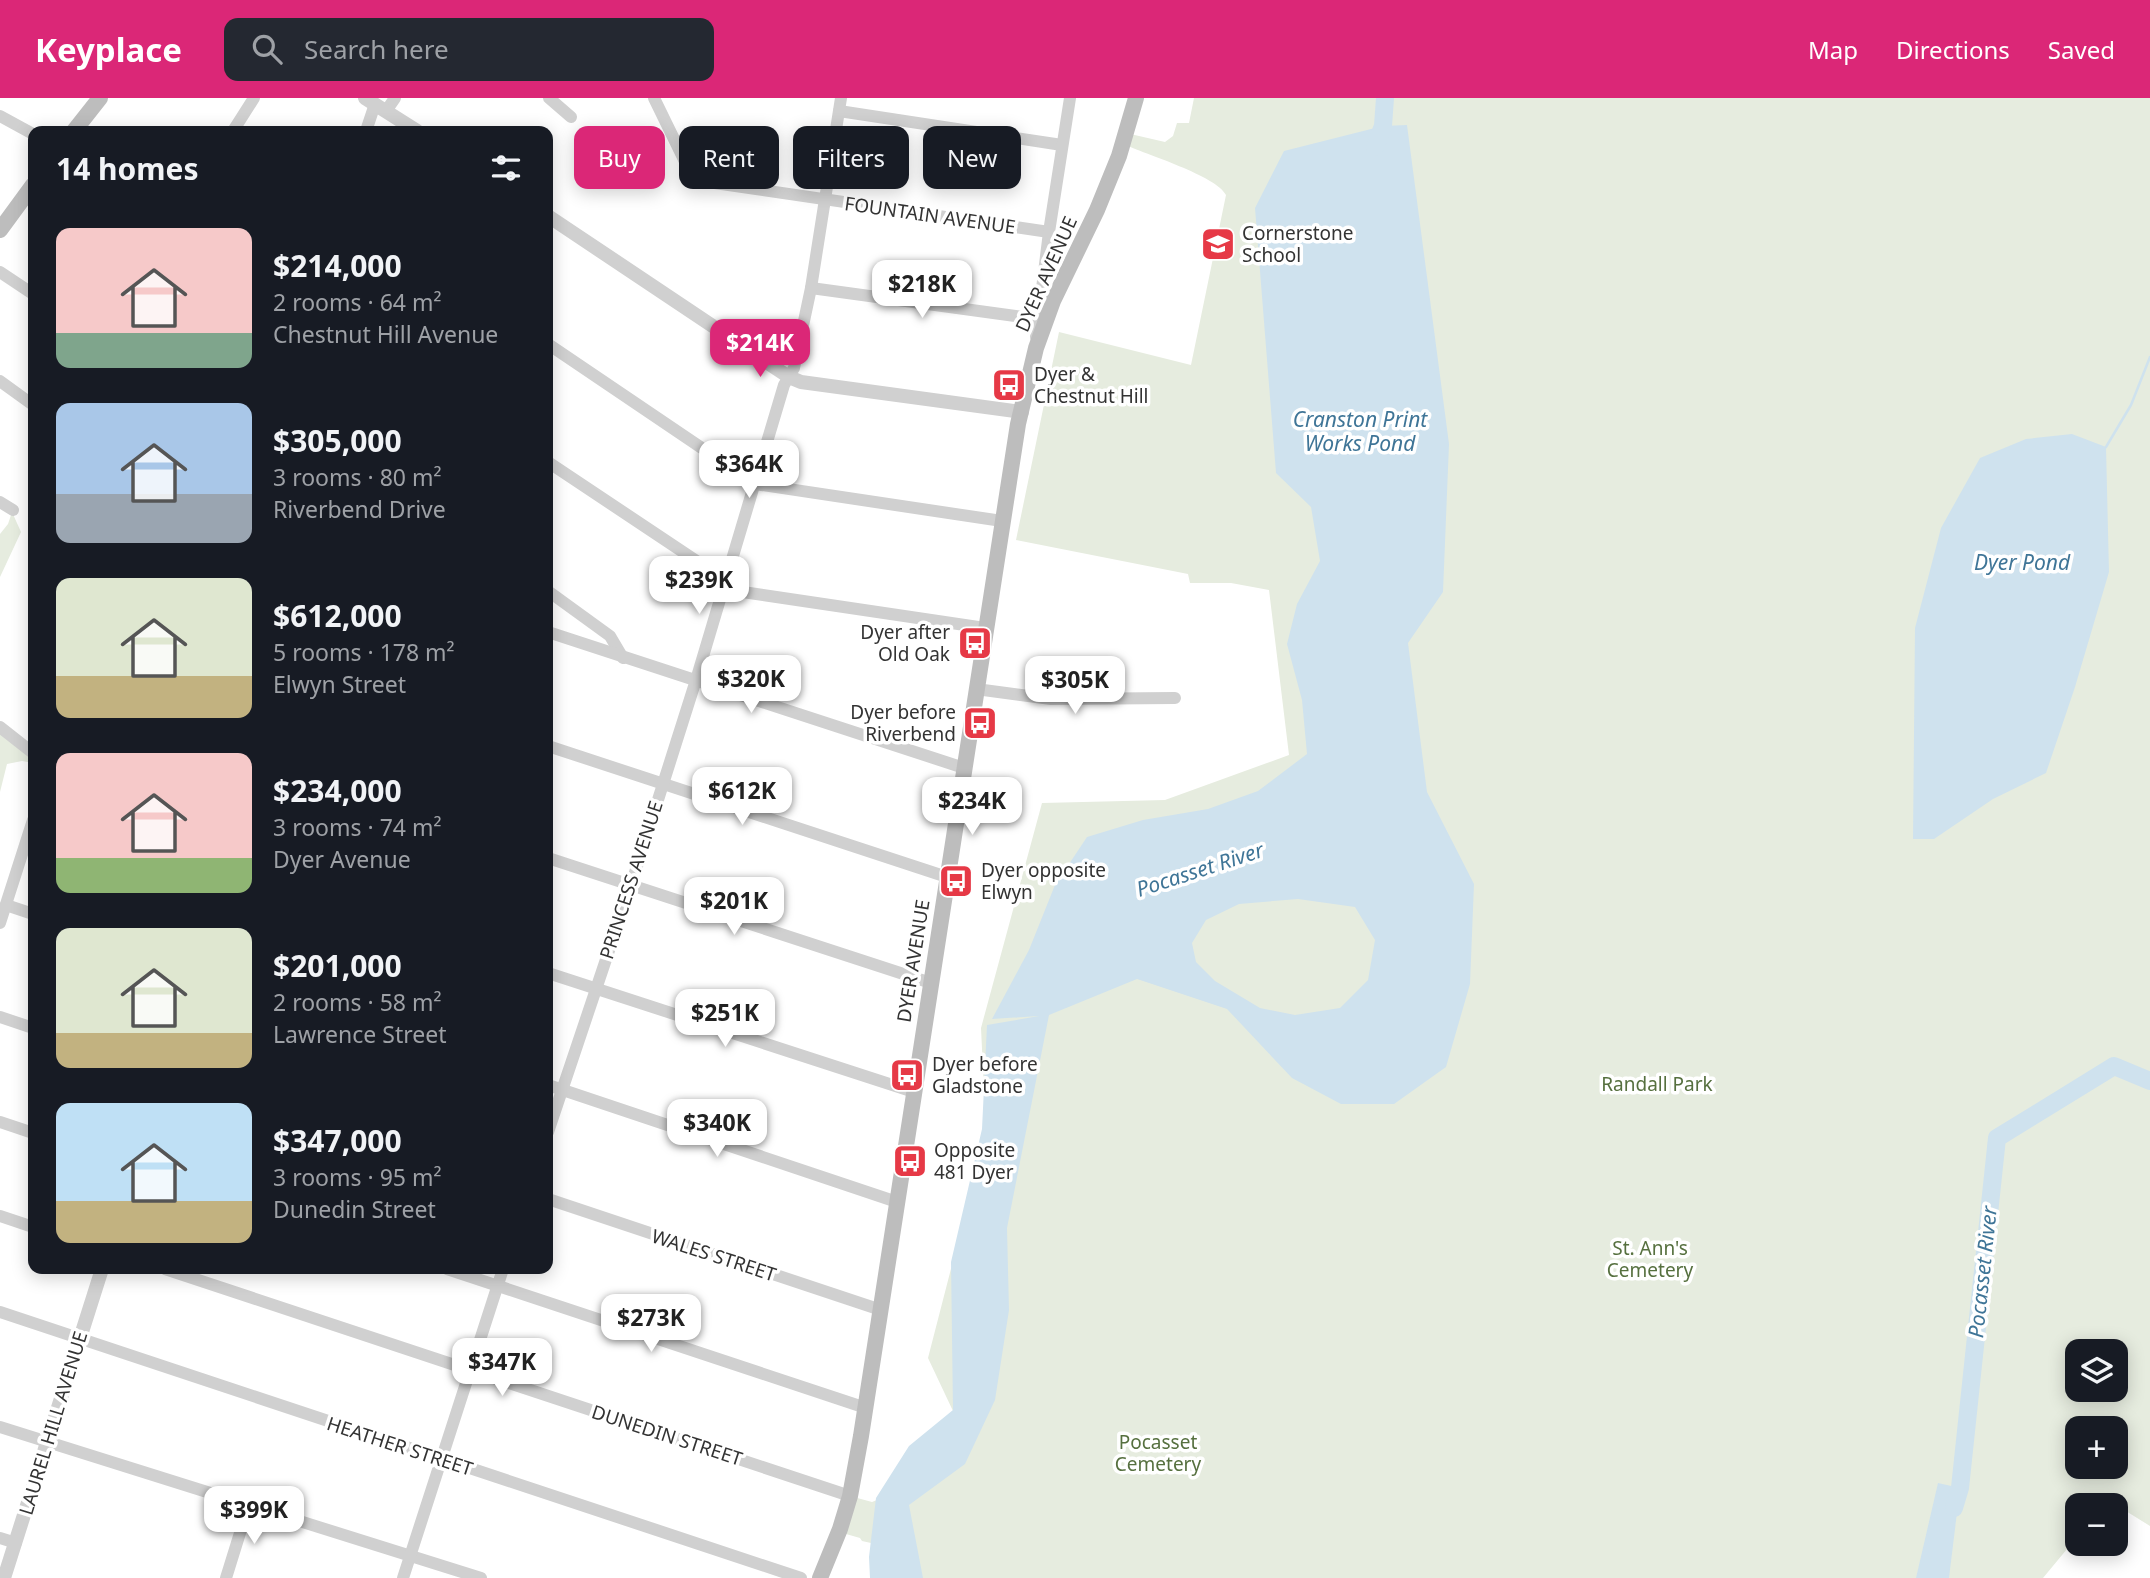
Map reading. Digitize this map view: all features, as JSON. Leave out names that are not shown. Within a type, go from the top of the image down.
[{"type":"main road","points":[[78,126],[100,98]]},
{"type":"main road","name":"DYER AVENUE","points":[[820,1578],[850,1496],[866,1408],[985,628],[1022,412],[1036,348],[1053,301],[1097,210],[1119,156],[1136,98]]},
{"type":"main road","points":[[0,230],[28,192]]},
{"type":"street","points":[[236,126],[254,98]]},
{"type":"street","points":[[375,105],[395,98]]},
{"type":"street","points":[[549,98],[571,117]]},
{"type":"street","name":"FOUNTAIN AVENUE","points":[[654,98],[694,180],[1049,232]]},
{"type":"street","name":"DYER AVENUE","points":[[1036,348],[1037,319],[1070,98]]},
{"type":"street","points":[[840,104],[1062,145]]},
{"type":"street","name":"PRINCESS AVENUE","points":[[553,1116],[631,885],[726,586],[784,385],[794,368],[811,288],[840,104]]},
{"type":"street","points":[[368,126],[375,105]]},
{"type":"street","points":[[375,105],[409,126]]},
{"type":"street","points":[[0,116],[28,131]]},
{"type":"street","points":[[553,219],[789,377],[815,384],[1022,412]]},
{"type":"street","points":[[0,272],[28,291]]},
{"type":"street","points":[[811,288],[1037,319]]},
{"type":"street","points":[[553,347],[755,484],[1002,520]]},
{"type":"street","points":[[0,381],[28,401]]},
{"type":"street","points":[[553,464],[719,576],[726,586],[736,591],[985,628]]},
{"type":"street","points":[[0,502],[13,510]]},
{"type":"street","points":[[553,595],[610,636],[622,658]]},
{"type":"street","points":[[553,634],[964,768]]},
{"type":"street","points":[[976,689],[1051,699],[1175,698]]},
{"type":"street","points":[[0,727],[28,749]]},
{"type":"street","points":[[553,748],[947,877]]},
{"type":"street","points":[[0,923],[28,836]]},
{"type":"street","points":[[553,860],[931,984]]},
{"type":"street","points":[[6,905],[28,912]]},
{"type":"street","points":[[553,975],[914,1092]]},
{"type":"street","points":[[0,1017],[28,1026]]},
{"type":"street","points":[[553,1087],[897,1202]]},
{"type":"street","points":[[0,1122],[28,1131]]},
{"type":"street","name":"WALES STREET","points":[[553,1201],[880,1310]]},
{"type":"street","points":[[0,1216],[28,1225]]},
{"type":"street","name":"LAUREL HILL AVENUE","points":[[4,1578],[100,1274]]},
{"type":"street","name":"DUNEDIN STREET","points":[[180,1274],[850,1496]]},
{"type":"street","points":[[462,1274],[866,1408]]},
{"type":"street","points":[[403,1578],[502,1274]]},
{"type":"street","name":"HEATHER STREET","points":[[0,1312],[801,1578]]},
{"type":"street","points":[[0,1427],[481,1578]]},
{"type":"street","points":[[226,1578],[249,1504]]},
{"type":"street","points":[[0,1538],[16,1542]]},
{"type":"green space","name":"Randall Park","points":[[1194,98],[2150,98],[2150,1526],[2128,1512],[2128,1493],[2065,1493],[2065,1551],[2043,1578],[870,1578],[871,1543],[839,1532],[850,1496],[872,1502],[877,1500],[953,1411],[928,1358],[986,1133],[981,1028],[1042,803],[1165,800],[1289,755],[1269,590],[1231,583],[1190,583],[1188,574],[1016,540],[1059,332],[1191,365],[1226,195],[1209,180],[1195,173],[1123,144],[1126,133],[1165,142],[1173,136],[1177,123],[1189,123]]},
{"type":"green space","points":[[12,512],[21,532],[0,577],[0,534],[8,524]]},
{"type":"green space","points":[[0,728],[28,750],[28,762],[7,764],[0,792]]},
{"type":"water","name":"Cranston Print Works Pond","points":[[1407,125],[1449,444],[1443,592],[1408,643],[1427,792],[1474,884],[1470,984],[1446,1067],[1394,1104],[1341,1104],[1292,1078],[1227,1009],[1137,979],[1049,1015],[1007,1228],[1009,1310],[995,1400],[965,1464],[909,1505],[923,1578],[870,1578],[869,1557],[876,1498],[909,1446],[953,1410],[951,1262],[982,1129],[987,1025],[1039,1016],[992,1019],[1029,950],[1055,885],[1087,837],[1143,820],[1208,809],[1258,791],[1307,754],[1302,700],[1287,644],[1297,604],[1320,561],[1311,507],[1276,473],[1255,208],[1284,151],[1383,126]],"holes":[[[1298,899],[1355,907],[1375,940],[1368,980],[1340,1008],[1295,1015],[1260,1008],[1215,981],[1196,962],[1192,943],[1206,920],[1239,904]]]},
{"type":"water","name":"Dyer Pond","points":[[2072,434],[2106,447],[2109,572],[2046,773],[1993,799],[1934,839],[1913,839],[1915,628],[1941,528],[1980,458],[2026,439]]},
{"type":"water","points":[[1938,1483],[1960,1488],[1949,1578],[1916,1578]]},
{"type":"waterway","name":"Pocasset River","points":[[1375,147],[1383,126],[1385,98]]},
{"type":"waterway","points":[[2106,447],[2131,405],[2150,357]]},
{"type":"waterway","name":"Pocasset River","points":[[1954,1508],[1960,1488],[1997,1138],[2114,1066],[2150,1081]]},
{"type":"place","name":"Cornerstone School","points":[[1218,244]]},
{"type":"place","name":"Dyer & Chestnut Hill","points":[[1009,385]]},
{"type":"place","name":"Dyer after Old Oak","points":[[975,643]]},
{"type":"place","name":"Dyer before Riverbend","points":[[980,723]]},
{"type":"place","name":"Dyer opposite Elwyn","points":[[956,881]]},
{"type":"place","name":"Dyer before Gladstone","points":[[907,1075]]},
{"type":"place","name":"Opposite 481 Dyer","points":[[910,1161]]},
{"type":"park label","name":"St. Ann's Cemetery","points":[[1650,1259]]},
{"type":"park label","name":"Pocasset Cemetery","points":[[1158,1453]]}]
